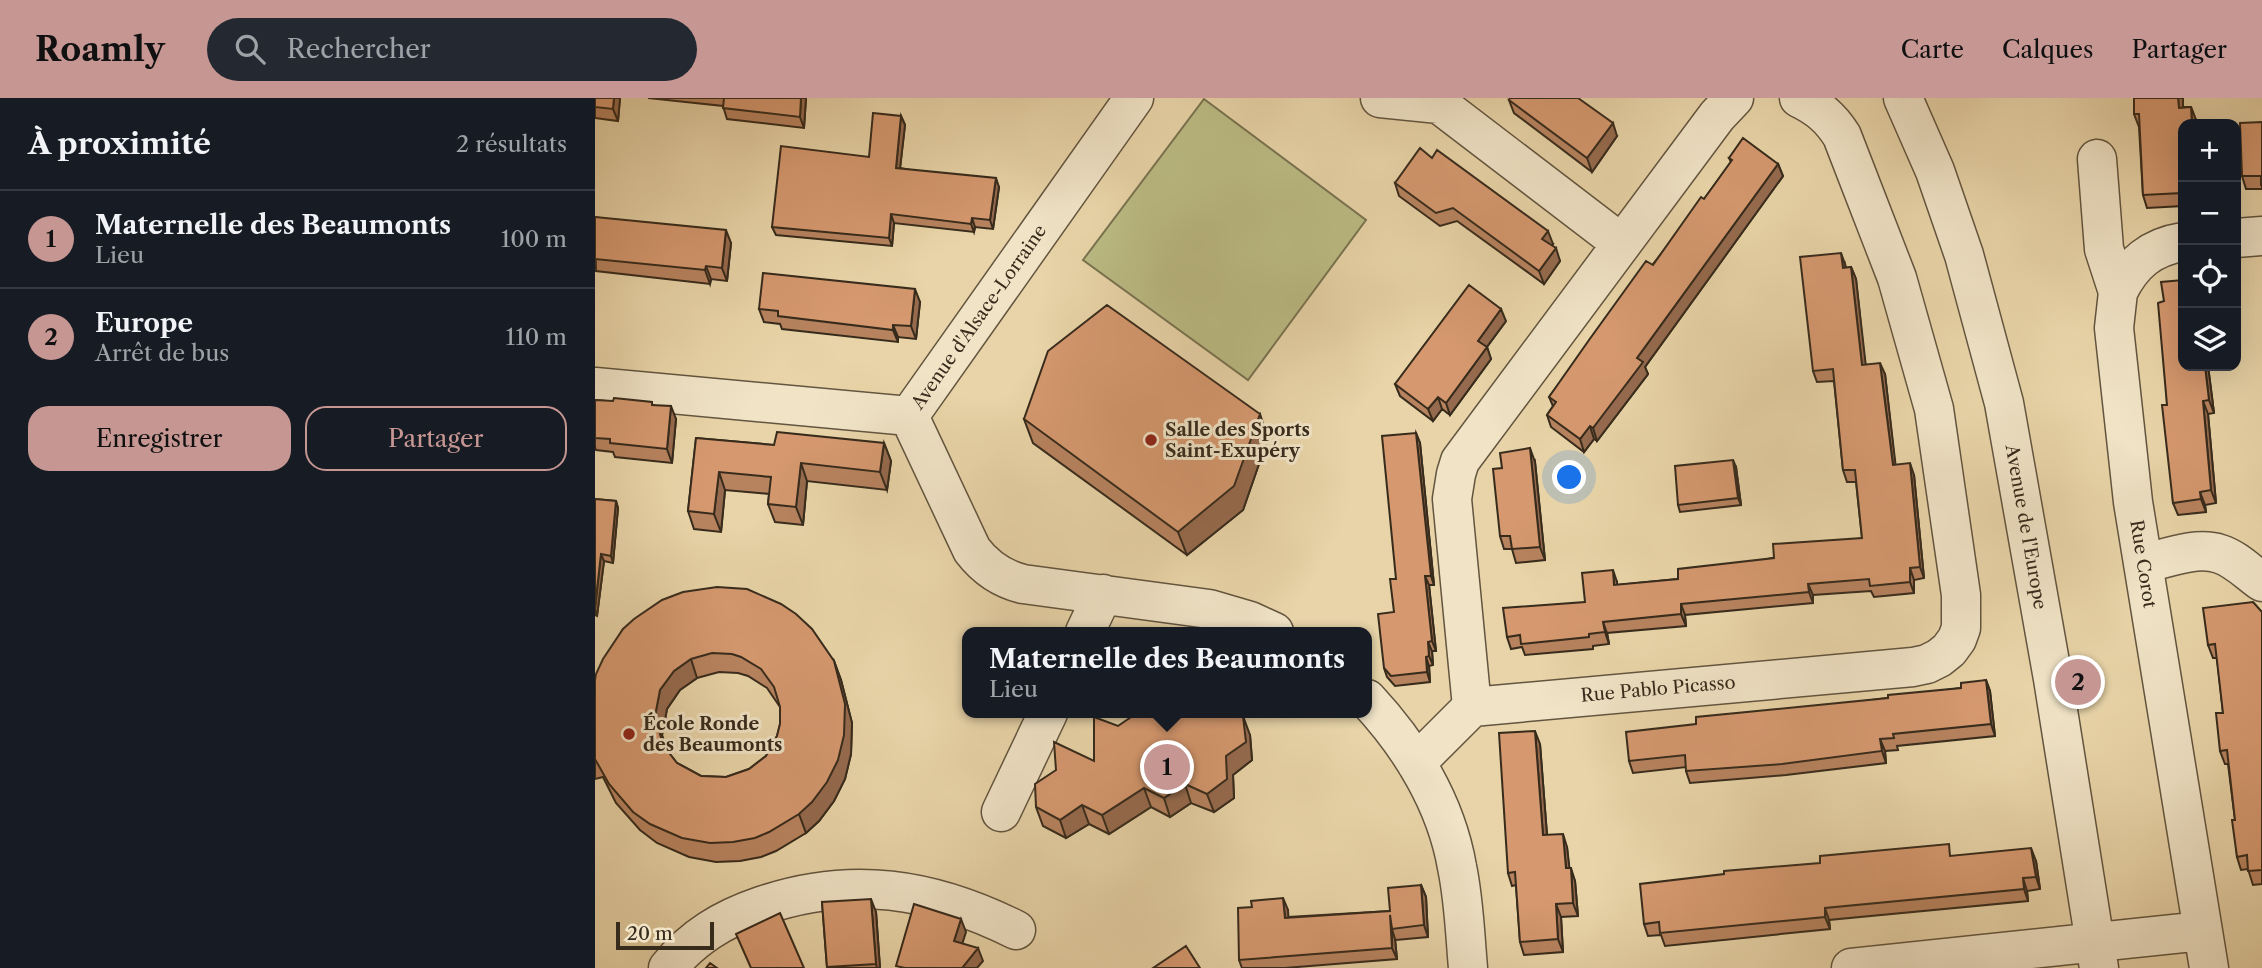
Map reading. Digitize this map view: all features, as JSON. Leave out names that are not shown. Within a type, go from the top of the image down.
[{"type":"street","name":"Avenue d'Alsace-Lorraine","points":[[595,387],[909,416],[1134,98]]},
{"type":"street","points":[[1380,98],[1441,101],[1621,243]]},
{"type":"street","points":[[1416,762],[1472,707],[1452,499],[1455,474],[1460,461],[1621,243],[1717,116],[1734,98]]},
{"type":"street","name":"Rue Pablo Picasso","points":[[1472,707],[1913,667],[1939,658],[1957,639],[1961,628],[1961,595],[1938,431],[1903,298],[1842,136],[1828,116],[1799,98]]},
{"type":"street","name":"Avenue de l'Europe","points":[[1903,98],[1935,171],[1964,255],[2004,403],[2053,679],[2097,956]]},
{"type":"street","name":"Rue Corot","points":[[2097,159],[2104,249],[2118,292],[2114,328],[2133,502],[2209,968]]},
{"type":"street","points":[[2241,238],[2262,236]]},
{"type":"street","points":[[2118,292],[2138,261],[2162,246],[2178,243]]},
{"type":"street","points":[[909,416],[965,538],[979,559],[989,568],[1012,581],[1209,609],[1263,627]]},
{"type":"street","points":[[2143,564],[2194,552],[2212,552],[2232,560],[2262,582]]},
{"type":"street","points":[[1088,627],[1103,594]]},
{"type":"street","points":[[1372,705],[1416,762],[1437,803],[1457,864],[1468,968]]},
{"type":"street","points":[[1001,812],[1046,718]]},
{"type":"street","points":[[668,968],[691,944],[719,923],[771,903],[844,889],[893,890],[955,903],[1016,930]]},
{"type":"street","points":[[1851,968],[2097,956],[2203,931]]},
{"type":"green space","points":[[1204,99],[1366,220],[1248,380],[1083,260]]},
{"type":"building","points":[[595,98],[614,98],[613,109],[595,107]]},
{"type":"building","points":[[724,98],[801,98],[800,117],[723,108]]},
{"type":"building","points":[[1578,98],[1613,123],[1587,158],[1509,100]]},
{"type":"building","points":[[2134,98],[2178,98],[2179,108],[2191,107],[2192,119],[2178,119],[2178,193],[2143,195],[2139,114],[2134,114]]},
{"type":"building","points":[[873,113],[901,116],[896,168],[996,178],[990,220],[972,218],[971,224],[891,214],[889,238],[772,227],[781,146],[869,157]]},
{"type":"building","points":[[2262,122],[2262,185],[2261,176],[2242,176],[2241,123]]},
{"type":"building","points":[[1743,138],[1778,164],[1637,358],[1643,362],[1593,428],[1590,426],[1580,439],[1547,415],[1556,402],[1549,397],[1646,261],[1653,265],[1701,197],[1704,199],[1732,160],[1729,158]]},
{"type":"building","points":[[1420,148],[1432,158],[1437,150],[1548,231],[1542,239],[1556,248],[1539,271],[1453,208],[1436,213],[1395,183]]},
{"type":"building","points":[[595,217],[726,230],[722,268],[706,266],[705,270],[595,259]]},
{"type":"building","points":[[1841,253],[1843,268],[1851,267],[1862,365],[1880,363],[1893,465],[1910,463],[1920,567],[1910,568],[1910,582],[1870,586],[1869,579],[1808,584],[1809,592],[1681,604],[1681,614],[1603,622],[1605,632],[1589,634],[1589,637],[1521,644],[1520,635],[1507,637],[1503,608],[1585,602],[1582,573],[1613,570],[1614,585],[1678,579],[1678,569],[1774,558],[1773,544],[1862,538],[1855,470],[1843,470],[1833,369],[1813,371],[1800,257]]},
{"type":"building","points":[[763,273],[915,289],[911,326],[893,325],[893,330],[778,316],[778,311],[759,309]]},
{"type":"building","points":[[2178,280],[2178,371],[2206,371],[2209,400],[2203,401],[2211,490],[2200,492],[2201,499],[2173,503],[2162,405],[2167,405],[2158,303],[2164,301],[2161,282]]},
{"type":"building","points":[[1469,285],[1501,309],[1478,341],[1487,347],[1446,403],[1438,397],[1428,409],[1395,384]]},
{"type":"building","name":"Salle des Sports Saint-Exupéry","points":[[1107,305],[1260,414],[1234,486],[1178,532],[1024,419],[1048,351]]},
{"type":"building","points":[[614,398],[671,406],[667,449],[610,443],[610,439],[595,438],[595,400],[613,401]]},
{"type":"building","points":[[777,432],[884,443],[880,472],[801,463],[796,507],[768,504],[771,477],[719,472],[714,514],[688,511],[696,438],[774,445]]},
{"type":"building","points":[[1416,433],[1431,576],[1425,576],[1432,641],[1428,642],[1427,672],[1391,676],[1384,668],[1378,614],[1394,612],[1390,579],[1396,579],[1382,436]]},
{"type":"building","points":[[1530,448],[1540,547],[1512,549],[1510,536],[1500,536],[1493,469],[1502,468],[1500,453]]},
{"type":"building","points":[[1733,460],[1738,498],[1678,505],[1675,466]]},
{"type":"building","points":[[595,499],[616,501],[611,556],[601,554],[595,607]]},
{"type":"building","name":"École Ronde des Beaumonts","points":[[717,587],[747,589],[781,604],[812,629],[834,661],[845,704],[844,735],[838,760],[827,782],[812,802],[799,814],[755,838],[710,843],[682,838],[650,824],[633,812],[609,784],[595,759],[595,680],[603,659],[623,629],[634,619],[662,600],[683,592]],"holes":[[[712,653],[732,654],[761,669],[774,687],[780,707],[777,736],[766,756],[749,769],[726,777],[701,776],[677,763],[663,745],[655,716],[660,690],[674,671],[691,659]]]},
{"type":"building","points":[[2253,602],[2262,612],[2262,870],[2248,871],[2247,855],[2237,857],[2227,750],[2220,751],[2216,713],[2223,713],[2215,644],[2208,645],[2203,608]]},
{"type":"building","points":[[1986,680],[1991,724],[1893,734],[1894,738],[1880,739],[1882,751],[1782,764],[1686,771],[1685,755],[1629,761],[1626,732],[1696,724],[1696,717],[1888,698],[1888,695],[1961,688],[1961,683]]},
{"type":"building","points":[[1094,718],[1118,726],[1130,718],[1243,718],[1246,742],[1226,756],[1227,779],[1207,794],[1185,784],[1164,798],[1144,788],[1102,815],[1082,805],[1060,820],[1036,807],[1035,784],[1056,770],[1054,742],[1094,761]]},
{"type":"building","points":[[1535,731],[1543,835],[1563,834],[1566,868],[1571,868],[1573,903],[1556,904],[1558,939],[1520,942],[1515,872],[1508,873],[1499,733]]},
{"type":"building","points":[[1949,844],[1950,856],[2031,848],[2036,877],[2023,878],[2024,889],[1825,908],[1825,917],[1660,933],[1659,922],[1644,924],[1640,884],[1724,874],[1724,871],[1820,863],[1820,856]]},
{"type":"building","points":[[1421,885],[1424,925],[1392,929],[1390,915],[1392,948],[1239,960],[1238,908],[1252,907],[1251,901],[1283,898],[1285,918],[1390,911],[1388,888]]},
{"type":"building","points":[[871,899],[876,964],[827,967],[822,902]]},
{"type":"building","points":[[914,904],[961,919],[954,941],[978,948],[962,968],[896,966]]},
{"type":"building","points":[[780,913],[804,968],[751,968],[736,934]]},
{"type":"building","points":[[1186,946],[1200,968],[1153,968]]},
{"type":"place","name":"Salle des Sports Saint-Exupéry","points":[[1151,440]]},
{"type":"place","name":"Europe","points":[[2078,682]]},
{"type":"place","name":"École Ronde des Beaumonts","points":[[629,734]]},
{"type":"place","name":"Maternelle des Beaumonts","points":[[1167,767]]}]
